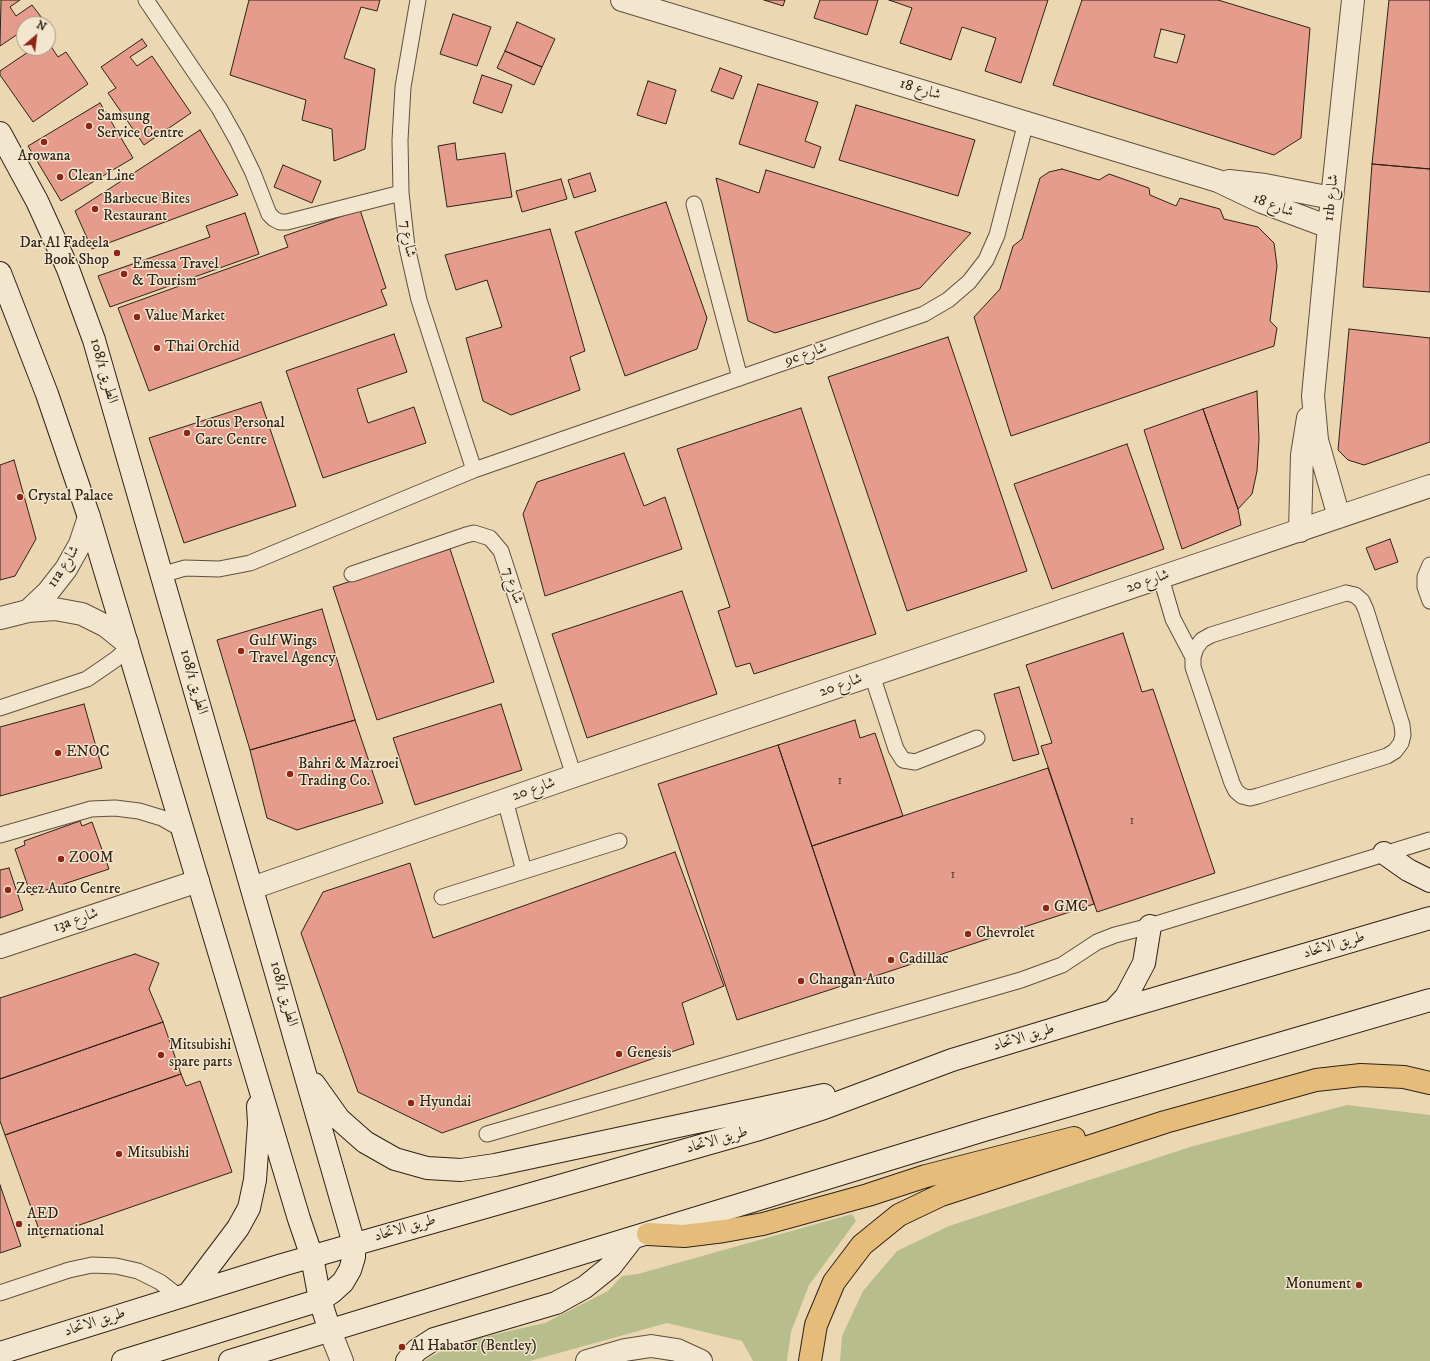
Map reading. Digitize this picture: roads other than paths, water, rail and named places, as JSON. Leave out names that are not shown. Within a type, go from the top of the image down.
[{"type":"main road","points":[[810,1361],[816,1326],[834,1282],[862,1245],[898,1215],[941,1195],[1165,1122],[1316,1080],[1361,1075],[1404,1077],[1430,1083]]},
{"type":"main road","points":[[640,1237],[684,1236],[763,1224],[868,1195],[926,1176],[1036,1147],[1121,1126],[1165,1122]]},
{"type":"street","name":"شارع 18","points":[[622,0],[1218,181],[1262,202],[1329,227]]},
{"type":"street","name":"11b شارع","points":[[1300,531],[1303,450],[1313,396],[1353,0]]},
{"type":"street","name":"108/1 الطريق","points":[[0,133],[37,201],[68,269],[94,340],[354,1244]]},
{"type":"street","name":"شارع 18","points":[[1218,181],[1265,185],[1332,198]]},
{"type":"street","points":[[0,273],[47,394],[90,517],[299,1219],[312,1257],[320,1300],[342,1361]]},
{"type":"street","name":"11b شارع","points":[[1313,396],[1317,440],[1339,517]]},
{"type":"street","name":"شارع 20","points":[[252,888],[574,776],[1430,486]]},
{"type":"street","name":"11a شارع","points":[[28,611],[48,592],[66,569],[80,544],[90,517]]},
{"type":"street","name":"11a شارع","points":[[0,618],[28,611],[55,609],[82,614],[106,626],[128,645]]},
{"type":"street","points":[[1384,853],[1408,870],[1430,881]]},
{"type":"street","name":"13a شارع","points":[[0,948],[198,881]]},
{"type":"street","name":"طريق الاتحاد","points":[[0,1353],[184,1294],[354,1244],[756,1130],[824,1108],[952,1060],[1430,918]]},
{"type":"street","points":[[1113,1011],[1126,997],[1144,964],[1150,926]]},
{"type":"street","points":[[230,1361],[330,1331],[375,1315],[640,1237],[984,1130],[1430,1000]]},
{"type":"street","points":[[302,1061],[318,1091],[339,1119],[365,1142],[395,1159],[427,1168],[461,1170],[502,1163],[899,1079]]},
{"type":"street","points":[[184,1294],[238,1228],[249,1208],[255,1180],[259,1123],[255,1071]]},
{"type":"street","points":[[407,1361],[417,1350],[434,1339],[556,1303],[585,1286],[611,1266],[640,1237]]},
{"type":"street","points":[[123,1361],[320,1300],[332,1292],[347,1276],[354,1257],[354,1244]]},
{"type":"street","points":[[587,1361],[625,1350],[651,1346],[677,1350],[701,1361]]},
{"type":"lane","points":[[146,0],[219,108],[253,173],[269,214],[274,219],[280,222],[287,222],[401,193]]},
{"type":"lane","name":"شارع 7","points":[[418,0],[403,87],[400,140],[401,193],[407,247],[419,300],[474,470]]},
{"type":"lane","name":"9c شارع","points":[[161,575],[186,568],[230,568],[250,562],[474,470],[924,314],[948,300],[969,282],[986,260],[997,235],[1026,122]]},
{"type":"lane","points":[[694,204],[740,378]]},
{"type":"lane","name":"شارع 7","points":[[352,574],[466,534],[474,533],[490,538],[501,551],[574,776]]},
{"type":"lane","points":[[1430,565],[1425,577],[1425,587],[1430,601]]},
{"type":"lane","points":[[1161,578],[1173,619],[1193,657],[1194,667],[1232,783],[1236,791],[1242,796],[1250,798],[1258,796],[1387,756],[1395,751],[1401,743],[1403,735],[1402,725],[1366,610],[1362,601],[1355,595],[1346,593],[1337,595],[1211,635],[1202,640],[1196,648],[1193,657]]},
{"type":"lane","points":[[0,708],[87,678],[116,660],[128,645]]},
{"type":"lane","points":[[872,675],[896,749],[903,760],[915,762],[977,738]]},
{"type":"lane","points":[[505,800],[524,871]]},
{"type":"lane","points":[[0,835],[91,809],[115,808],[139,811],[162,818],[183,830]]},
{"type":"lane","points":[[486,1134],[1022,980],[1062,965],[1097,942],[1115,934],[1150,926],[1430,840]]},
{"type":"lane","points":[[442,897],[619,841]]},
{"type":"lane","points":[[0,1294],[69,1270],[92,1265],[116,1266],[138,1271],[184,1294]]},
{"type":"place","name":"Samsung Service Centre","points":[[89,126]]},
{"type":"place","name":"Arowana","points":[[44,142]]},
{"type":"place","name":"Clean Line","points":[[60,177]]},
{"type":"place","name":"Barbecue Bites Restaurant","points":[[95,209]]},
{"type":"place","name":"Dar Al Fadeela Book Shop","points":[[117,253]]},
{"type":"place","name":"Emessa Travel & Tourism","points":[[124,274]]},
{"type":"place","name":"Value Market","points":[[137,317]]},
{"type":"place","name":"Thai Orchid","points":[[157,348]]},
{"type":"place","name":"Lotus Personal Care Centre","points":[[187,433]]},
{"type":"place","name":"Crystal Palace","points":[[20,497]]},
{"type":"place","name":"Gulf Wings Travel Agency","points":[[241,651]]},
{"type":"place","name":"ENOC","points":[[58,753]]},
{"type":"place","name":"Bahri & Mazroei Trading Co.","points":[[290,774]]},
{"type":"place","name":"ZOOM","points":[[61,859]]},
{"type":"place","name":"Zeez Auto Centre","points":[[8,890]]},
{"type":"place","name":"GMC","points":[[1046,908]]},
{"type":"place","name":"Chevrolet","points":[[968,934]]},
{"type":"place","name":"Cadillac","points":[[891,960]]},
{"type":"place","name":"Changan Auto","points":[[801,981]]},
{"type":"place","name":"Genesis","points":[[619,1054]]},
{"type":"place","name":"Mitsubishi spare parts","points":[[161,1055]]},
{"type":"place","name":"Hyundai","points":[[411,1103]]},
{"type":"place","name":"Mitsubishi","points":[[119,1154]]},
{"type":"place","name":"AED international","points":[[19,1224]]},
{"type":"place","name":"Monument","points":[[1359,1285]]},
{"type":"place","name":"Al Habator (Bentley)","points":[[402,1347]]}]
